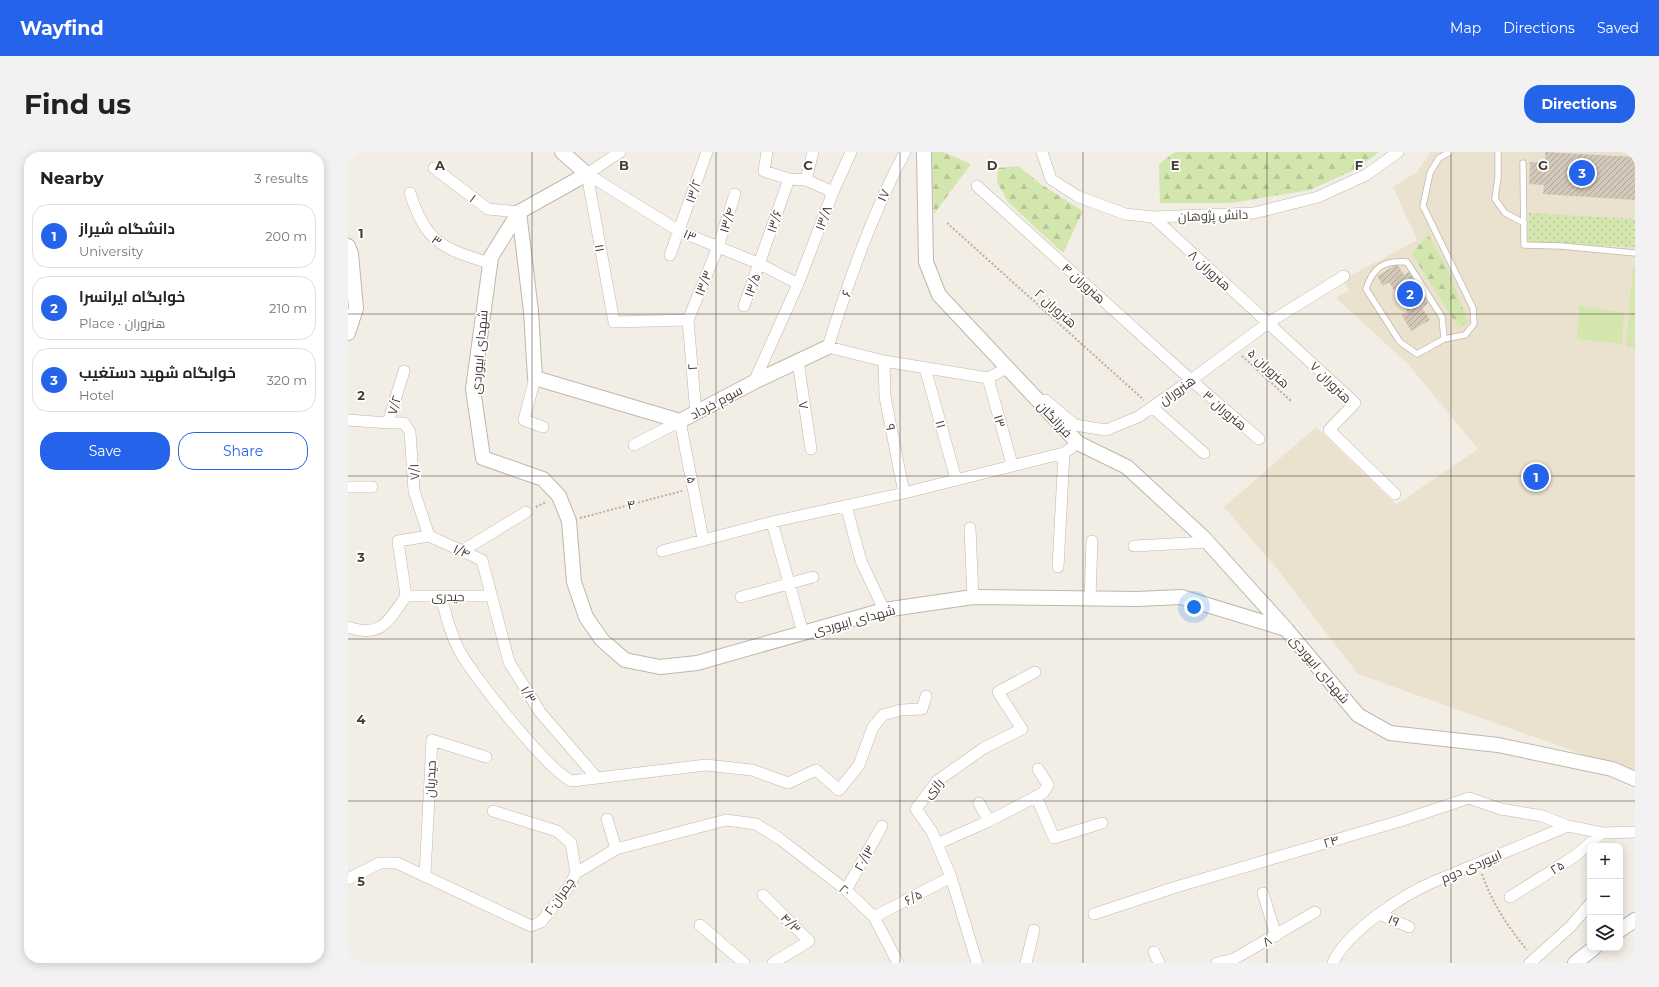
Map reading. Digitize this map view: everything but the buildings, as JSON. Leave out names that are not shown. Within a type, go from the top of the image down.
[{"type":"street","points":[[562,152],[587,174],[620,152]]},
{"type":"street","name":"۱۳/۲","points":[[670,256],[707,152]]},
{"type":"street","points":[[767,152],[764,170],[788,179],[806,180],[833,192]]},
{"type":"street","points":[[806,180],[813,152]]},
{"type":"street","name":"۱۳/۸","points":[[798,284],[833,192],[851,152]]},
{"type":"street","name":"۱۷","points":[[865,240],[884,192],[905,152]]},
{"type":"street","name":"فرزانگان","points":[[924,152],[926,262],[939,295],[1078,443],[1127,467],[1208,542],[1286,629]]},
{"type":"street","name":"دانش پژوهان","points":[[1042,152],[1041,154],[1051,178],[1077,196],[1125,214],[1153,217],[1254,213],[1318,197],[1366,175],[1398,152]]},
{"type":"street","name":"۱","points":[[434,168],[488,209],[519,212]]},
{"type":"street","name":"شهدای ابیوردی","points":[[587,174],[519,212],[491,257],[473,389],[483,458],[542,479],[559,496],[569,521],[574,582],[586,617],[602,640],[625,660],[660,667],[697,663],[884,610],[973,597],[1181,597],[1286,629],[1358,715],[1390,732],[1498,745],[1612,769],[1635,780]]},
{"type":"street","name":"۱۳","points":[[587,174],[679,231],[760,264],[798,284]]},
{"type":"street","name":"۱۱","points":[[587,174],[614,322],[688,320]]},
{"type":"street","name":"۱۳/۶","points":[[760,264],[788,179]]},
{"type":"street","name":"هنروران ۴","points":[[977,186],[1191,380]]},
{"type":"street","name":"۳","points":[[410,193],[416,212],[428,234],[443,245],[466,256],[489,263]]},
{"type":"street","name":"۱۳/۴","points":[[718,247],[735,194]]},
{"type":"street","points":[[519,212],[531,311],[535,378],[524,420],[543,427]]},
{"type":"street","name":"هنروران ۸","points":[[1153,217],[1268,323]]},
{"type":"street","name":"۶","points":[[828,347],[865,240]]},
{"type":"street","points":[[348,246],[351,254],[356,308],[348,333]]},
{"type":"street","name":"۱۳/۳","points":[[688,320],[718,247]]},
{"type":"street","name":"۱۳/۵","points":[[744,306],[760,264]]},
{"type":"street","name":"هنروران","points":[[1007,368],[1075,425],[1106,430],[1138,417],[1268,323],[1344,276]]},
{"type":"street","points":[[754,382],[798,284]]},
{"type":"street","name":"۲","points":[[688,320],[696,414]]},
{"type":"street","name":"هنروران ۷","points":[[1268,323],[1355,403],[1329,430],[1395,494]]},
{"type":"street","points":[[828,347],[884,361],[988,378],[1007,368]]},
{"type":"street","name":"سوم خرداد","points":[[535,378],[680,421],[696,414],[754,382],[828,347]]},
{"type":"street","name":"۷","points":[[798,361],[811,449]]},
{"type":"street","name":"۹","points":[[884,361],[884,397],[904,493]]},
{"type":"street","name":"۱۱","points":[[925,368],[956,479]]},
{"type":"street","name":"۷/۲","points":[[348,420],[388,424],[404,371]]},
{"type":"street","name":"۱۳","points":[[988,378],[1012,464]]},
{"type":"street","name":"هنروران ۳","points":[[1191,380],[1259,439]]},
{"type":"street","points":[[1152,407],[1204,452]]},
{"type":"street","points":[[634,444],[680,421]]},
{"type":"street","name":"۵","points":[[680,421],[703,539]]},
{"type":"street","name":"۷/۱","points":[[388,424],[404,423],[410,432],[414,491],[429,536]]},
{"type":"street","points":[[662,551],[772,522],[904,493],[1012,464],[1064,452],[1078,443]]},
{"type":"street","points":[[1058,567],[1064,452]]},
{"type":"street","points":[[348,487],[372,487]]},
{"type":"street","points":[[846,506],[861,561],[884,610]]},
{"type":"street","points":[[462,550],[526,512]]},
{"type":"street","points":[[772,522],[788,585],[803,633]]},
{"type":"street","points":[[970,528],[973,597]]},
{"type":"street","points":[[348,627],[358,631],[373,630],[386,625],[406,596],[398,541],[429,536]]},
{"type":"street","name":"۱/۴","points":[[429,536],[482,560],[491,596]]},
{"type":"street","points":[[1090,598],[1092,541]]},
{"type":"street","points":[[1134,546],[1208,542]]},
{"type":"street","points":[[741,597],[814,577]]},
{"type":"street","name":"حیدری","points":[[406,596],[491,596]]},
{"type":"street","points":[[442,596],[449,630],[460,651],[476,675],[508,716],[558,772],[566,778],[572,780],[706,765],[752,770],[788,783],[816,770],[839,790],[859,765],[873,727],[882,716],[901,710],[922,709],[926,696]]},
{"type":"street","name":"۱/۳","points":[[491,596],[509,662],[540,712],[596,777]]},
{"type":"street","name":"رازی","points":[[977,963],[951,877],[932,832],[916,809],[937,782],[984,748],[1022,728],[998,692],[1036,672]]},
{"type":"street","name":"حیدریان","points":[[425,875],[432,740],[486,757]]},
{"type":"street","points":[[937,844],[989,821],[1043,793],[1048,785],[1038,769]]},
{"type":"street","points":[[1036,796],[1054,838],[1102,823]]},
{"type":"street","name":"۲۴","points":[[1094,914],[1176,887],[1400,821],[1469,798],[1501,809],[1542,816],[1568,826]]},
{"type":"street","points":[[979,803],[989,821]]},
{"type":"street","points":[[493,812],[557,831],[571,842],[576,873]]},
{"type":"street","points":[[607,820],[616,849]]},
{"type":"street","name":"چمران۲۰","points":[[348,879],[386,862],[397,863],[530,926],[541,922],[568,888],[576,873],[616,849],[726,820],[756,824],[776,837]]},
{"type":"street","name":"۲۰/۱۳","points":[[846,890],[882,826]]},
{"type":"street","points":[[1568,826],[1602,833],[1635,832]]},
{"type":"street","name":"ابیوردی دوم","points":[[1333,963],[1338,952],[1379,914],[1415,890],[1568,826]]},
{"type":"street","name":"۲۵","points":[[1510,897],[1575,856],[1602,833]]},
{"type":"street","name":"۲۰","points":[[776,837],[846,890],[874,916],[894,962]]},
{"type":"street","name":"۶/۵","points":[[874,916],[951,877]]},
{"type":"street","points":[[1263,893],[1276,936]]},
{"type":"street","name":"۴/۳","points":[[763,895],[809,941],[775,962]]},
{"type":"street","points":[[1532,961],[1570,927],[1587,907]]},
{"type":"street","name":"۸","points":[[1217,963],[1235,961],[1315,912]]},
{"type":"street","name":"۱۹","points":[[1379,914],[1409,927]]},
{"type":"street","points":[[1623,928],[1635,920]]},
{"type":"street","points":[[700,925],[744,963]]},
{"type":"street","points":[[1026,963],[1034,930]]},
{"type":"street","points":[[1575,963],[1590,951]]},
{"type":"street","points":[[1154,952],[1159,963]]},
{"type":"lane","points":[[1444,339],[1442,318],[1407,262],[1392,260],[1380,267],[1370,277],[1366,289],[1400,342],[1417,354],[1444,339],[1465,335],[1474,324],[1473,308],[1423,206],[1430,173],[1438,158],[1450,152]]},
{"type":"lane","points":[[1498,152],[1498,177],[1495,199],[1505,213],[1524,223]]},
{"type":"lane","points":[[1523,163],[1524,245],[1561,246],[1635,253]]},
{"type":"path","name":"هنروران ۲","points":[[947,223],[1152,407]]},
{"type":"path","name":"هنروران ۵","points":[[1234,348],[1291,401]]},
{"type":"path","name":"۴","points":[[569,521],[693,488]]},
{"type":"path","points":[[526,512],[559,496]]},
{"type":"path","points":[[1478,863],[1489,894],[1511,931],[1532,961]]},
{"type":"shaded area","points":[[1430,152],[1635,152],[1635,773],[1358,674],[1274,565],[1224,507],[1316,427],[1396,505],[1478,449],[1408,364],[1336,298],[1349,290],[1343,280],[1417,240],[1393,187],[1417,172]]},
{"type":"green space","points":[[930,152],[943,152],[971,164],[934,214]]},
{"type":"green space","points":[[1175,152],[1379,152],[1356,169],[1310,190],[1231,203],[1160,203],[1159,164]]},
{"type":"green space","points":[[1018,166],[1042,185],[1083,211],[1063,253],[1008,202],[997,182],[998,168]]},
{"type":"green space","points":[[1529,213],[1635,219],[1635,247],[1528,242]]},
{"type":"green space","points":[[1428,234],[1448,269],[1468,322],[1459,328],[1412,254]]},
{"type":"green space","points":[[1633,268],[1635,269],[1635,347],[1626,347]]},
{"type":"green space","points":[[1579,306],[1624,313],[1622,344],[1577,339]]},
{"type":"place","name":"خوابگاه شهید دستغیب","points":[[1582,173]]},
{"type":"place","name":"خوابگاه ایرانسرا","points":[[1410,294]]},
{"type":"place","name":"دانشگاه شیراز","points":[[1536,477]]}]
